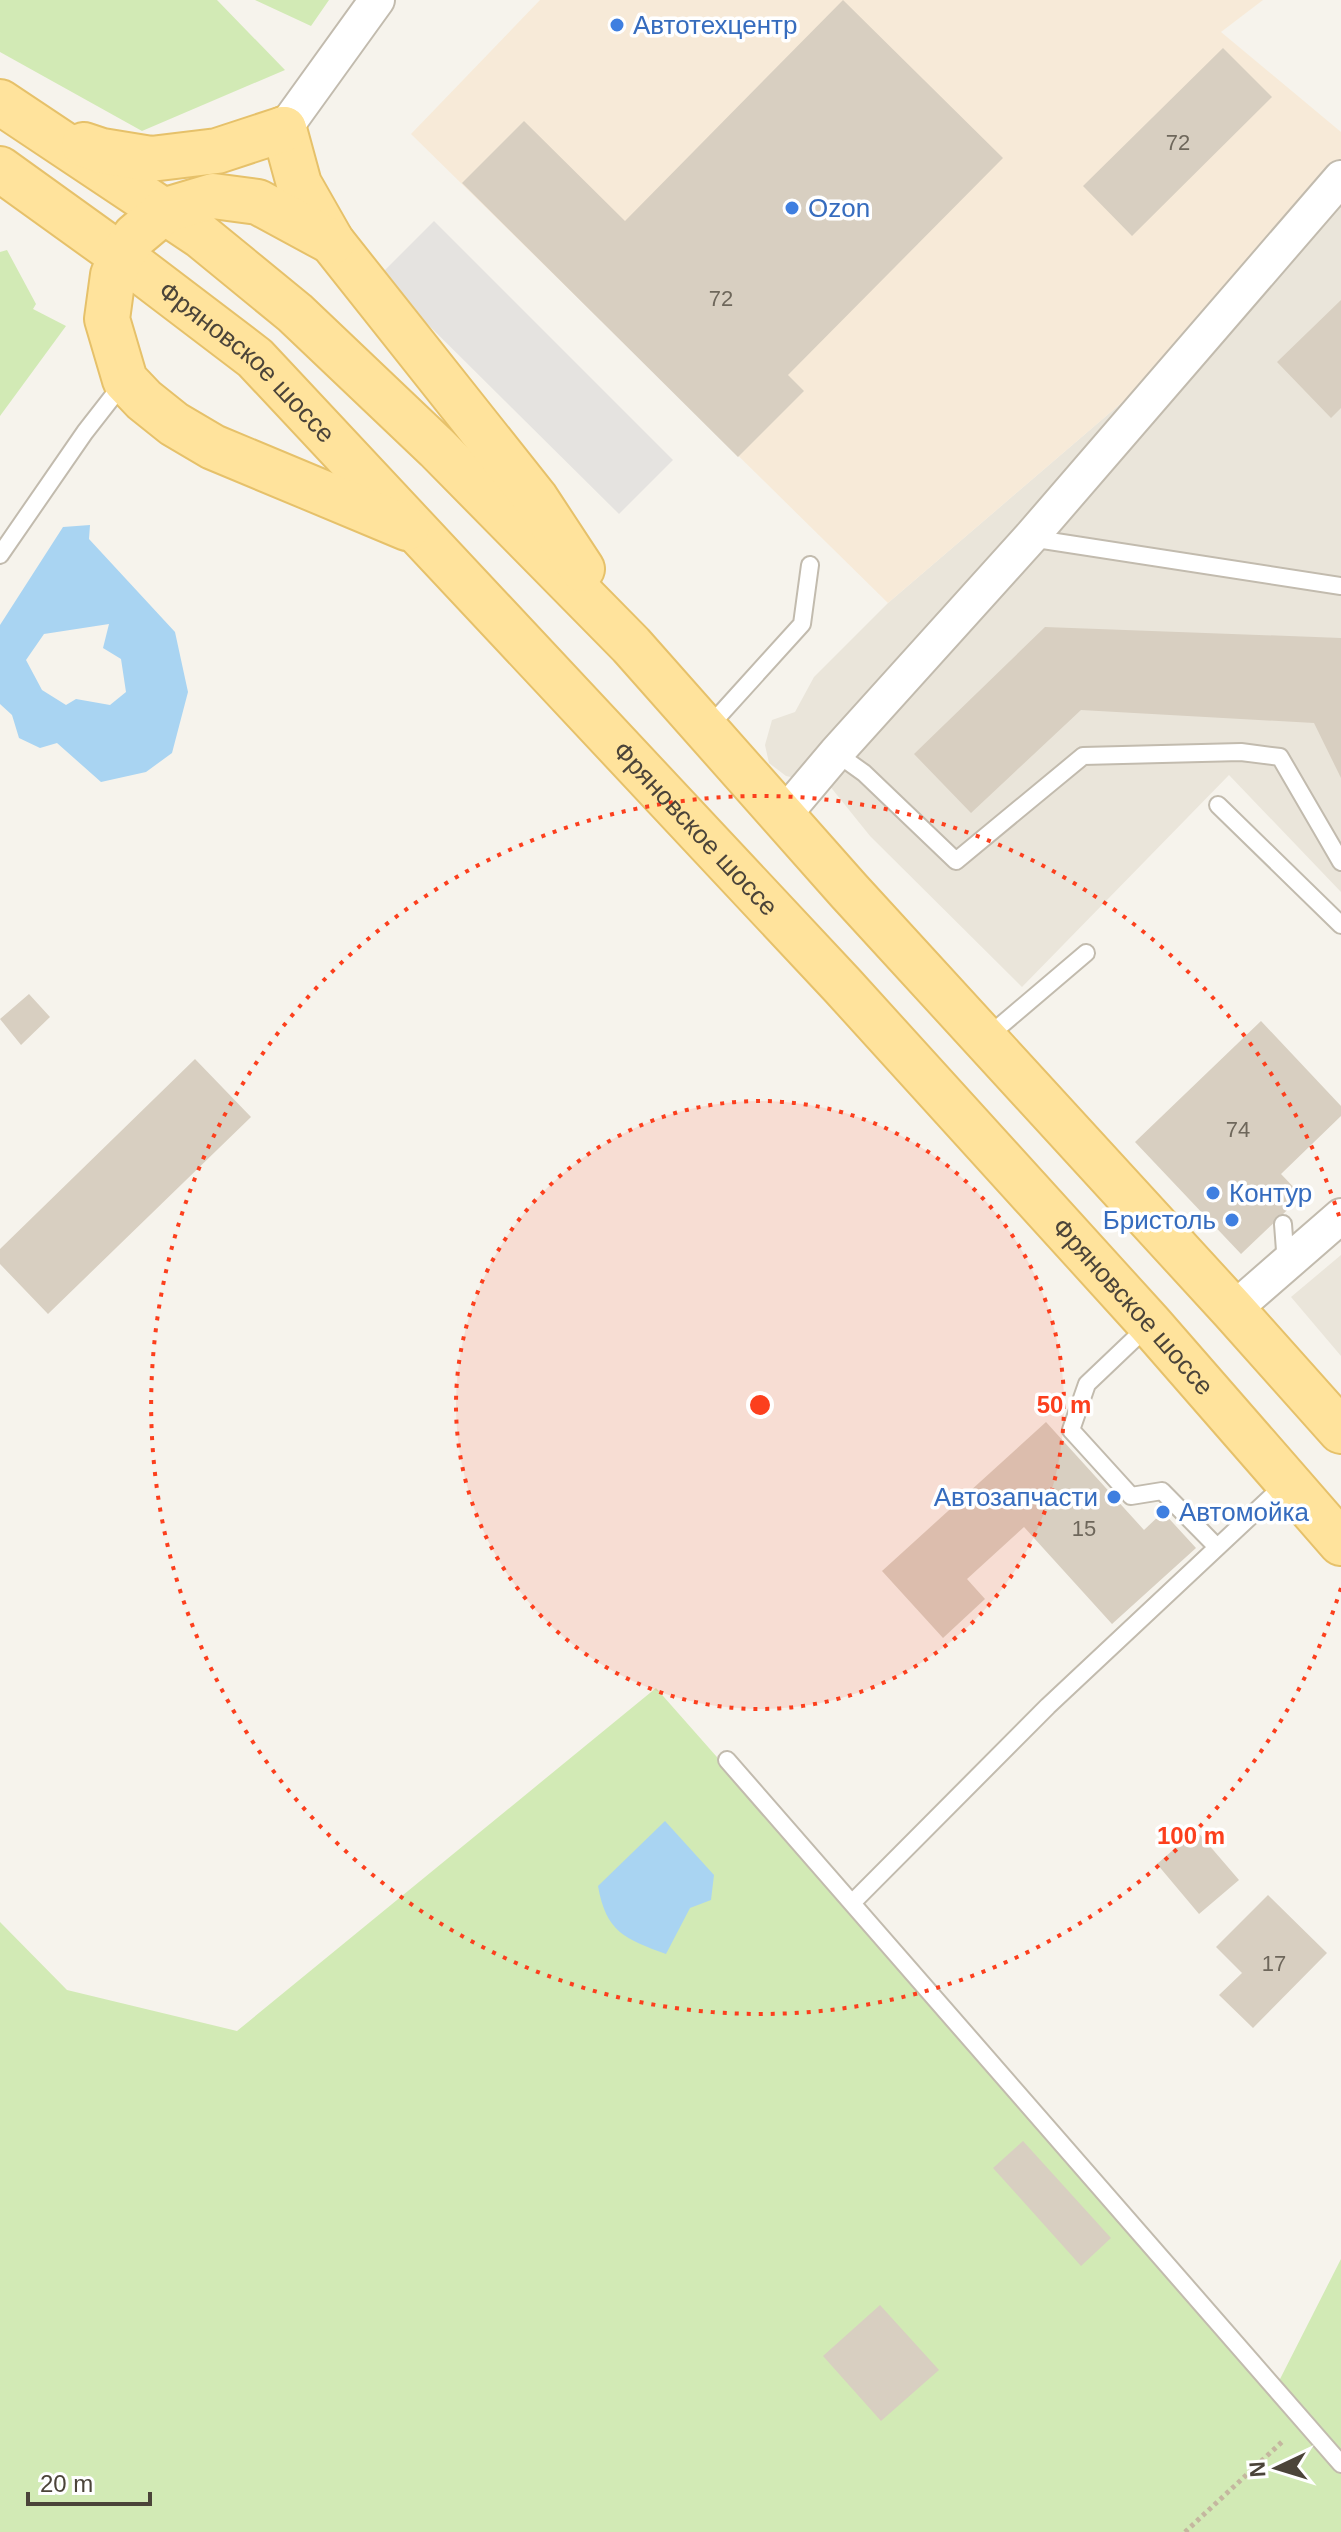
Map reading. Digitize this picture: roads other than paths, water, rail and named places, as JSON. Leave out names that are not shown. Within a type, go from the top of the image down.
[{"type":"main road","points":[[0,102],[201,236],[295,313],[437,448],[631,645],[782,817],[1341,1431]]},
{"type":"main road","points":[[50,134],[102,151],[151,159],[217,151],[284,129]]},
{"type":"main road","points":[[284,129],[166,210],[135,236],[121,256],[113,275],[107,319],[125,380],[174,424],[213,447],[419,533]]},
{"type":"main road","points":[[284,129],[299,184],[332,242],[536,499],[631,645]]},
{"type":"main road","name":"Фряновское шоссе","points":[[0,169],[255,358],[842,985],[1150,1324],[1341,1543]]},
{"type":"main road","points":[[166,210],[213,196],[258,202],[332,242]]},
{"type":"street","points":[[284,129],[377,0]]},
{"type":"street","points":[[782,817],[1030,538],[1341,178]]},
{"type":"street","points":[[1233,1310],[1341,1216]]},
{"type":"lane","points":[[0,555],[125,380]]},
{"type":"lane","points":[[1030,538],[1341,586]]},
{"type":"lane","points":[[705,731],[802,624],[810,565]]},
{"type":"lane","points":[[836,753],[864,773],[956,861],[1083,756],[1241,752],[1280,757],[1341,862]]},
{"type":"lane","points":[[1218,805],[1341,925]]},
{"type":"lane","points":[[985,1039],[1086,953]]},
{"type":"lane","points":[[1283,1224],[1286,1266]]},
{"type":"lane","points":[[1150,1324],[1087,1384],[1071,1430],[1131,1496],[1162,1491],[1217,1547]]},
{"type":"lane","points":[[852,1903],[1048,1706],[1287,1482]]},
{"type":"lane","points":[[727,1760],[1341,2464]]},
{"type":"water","points":[[90,525],[89,539],[175,632],[188,692],[172,753],[146,772],[101,782],[57,743],[40,748],[19,738],[12,715],[0,704],[0,625],[63,527]],"holes":[[[109,624],[103,648],[121,659],[126,692],[110,705],[76,699],[66,705],[42,690],[26,660],[44,634]]]},
{"type":"water","points":[[665,1821],[714,1875],[711,1900],[690,1908],[666,1954],[639,1944],[612,1924],[598,1886]]},
{"type":"place","name":"Автотехцентр","points":[[617,25]]},
{"type":"place","name":"Ozon","points":[[792,208]]},
{"type":"place","name":"Контур","points":[[1213,1193]]},
{"type":"place","name":"Бристоль","points":[[1232,1220]]},
{"type":"place","name":"Автозапчасти","points":[[1114,1497]]},
{"type":"place","name":"Автомойка","points":[[1163,1512]]}]
